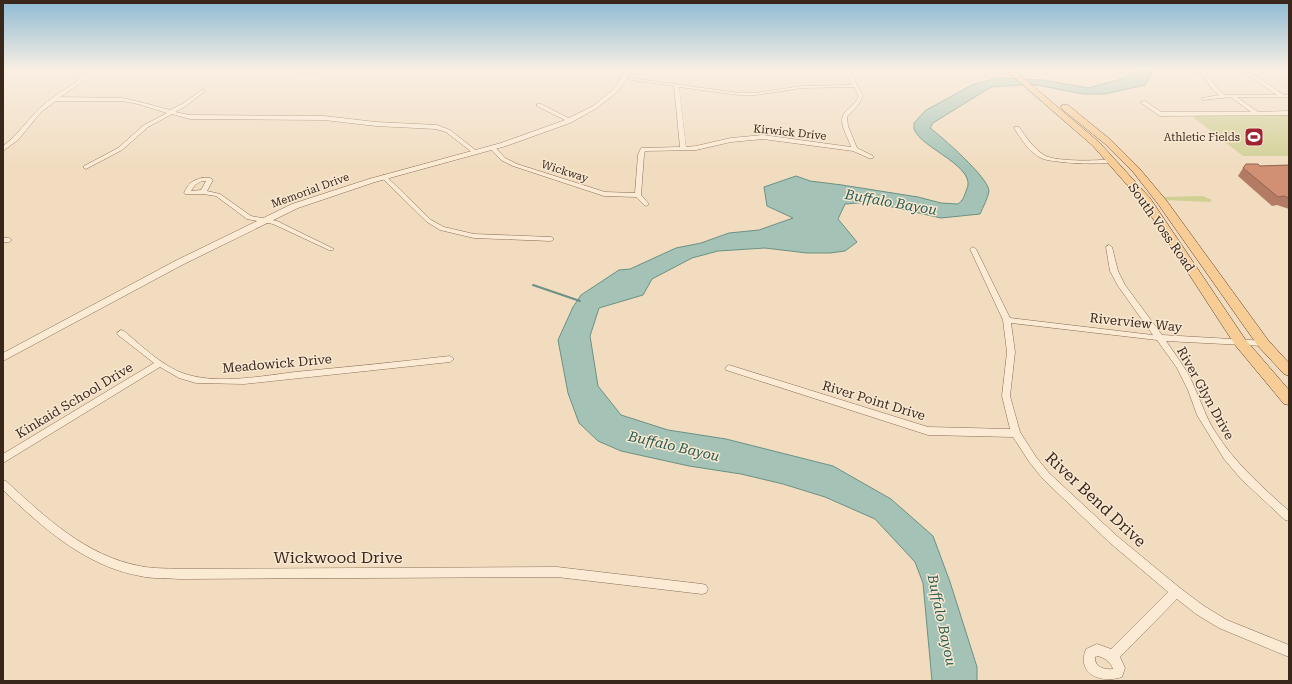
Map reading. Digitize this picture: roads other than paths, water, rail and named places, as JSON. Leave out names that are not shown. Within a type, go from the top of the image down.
[{"type":"main road","name":"South Voss Road","points":[[1046,102],[1096,144],[1146,200],[1240,342],[1289,400]]},
{"type":"main road","name":"South Voss Road","points":[[1060,102],[1128,161],[1162,202],[1264,343],[1289,371]]},
{"type":"main road","points":[[1068,121],[1078,117]]},
{"type":"main road","points":[[1183,257],[1203,258]]},
{"type":"street","points":[[3,149],[14,142],[36,114],[51,102]]},
{"type":"street","points":[[133,102],[170,113],[190,117],[324,118],[376,124],[437,127],[448,131],[474,152]]},
{"type":"street","points":[[86,167],[120,149],[146,126],[188,102]]},
{"type":"street","name":"Memorial Drive","points":[[3,357],[165,270],[263,220],[296,206],[384,177],[544,131],[571,121],[602,102]]},
{"type":"street","points":[[678,102],[683,148]]},
{"type":"street","points":[[854,149],[853,142],[844,120],[846,114],[858,105],[859,102]]},
{"type":"street","points":[[1143,102],[1160,114],[1289,113]]},
{"type":"street","points":[[1239,102],[1256,113]]},
{"type":"street","points":[[539,104],[571,121]]},
{"type":"street","points":[[1017,128],[1039,155],[1047,159],[1100,162],[1128,161]]},
{"type":"street","name":"Kirwick Drive","points":[[638,194],[641,155],[643,149],[696,148],[731,140],[763,137],[854,149],[871,157]]},
{"type":"street","name":"Wickway","points":[[492,147],[503,159],[515,165],[594,191],[616,195],[638,194]]},
{"type":"street","points":[[384,177],[429,221],[442,229],[474,236],[551,239]]},
{"type":"street","points":[[203,192],[218,195],[250,218],[275,222],[331,249]]},
{"type":"street","points":[[638,194],[646,204]]},
{"type":"street","name":"River Glyn Drive","points":[[1109,247],[1114,271],[1122,286],[1180,367],[1192,390],[1201,415],[1227,456],[1244,476],[1289,517]]},
{"type":"street","name":"River Bend Drive","points":[[973,249],[1007,320],[1011,352],[1006,396],[1016,433],[1022,445],[1046,476],[1113,539],[1176,592],[1200,610],[1223,624],[1289,651]]},
{"type":"street","name":"Riverview Way","points":[[1007,320],[1159,338],[1264,343]]},
{"type":"street","name":"Meadowick Drive","points":[[121,333],[159,364],[183,376],[213,382],[244,381],[450,359]]},
{"type":"street","name":"Kinkaid School Drive","points":[[3,459],[159,364]]},
{"type":"street","name":"River Point Drive","points":[[729,368],[928,431],[1016,433]]},
{"type":"street","name":"Wickwood Drive","points":[[3,484],[39,518],[72,543],[103,561],[135,571],[180,574],[557,572],[702,589]]},
{"type":"street","points":[[1112,656],[1176,592]]},
{"type":"water","name":"Buffalo Bayou","points":[[941,102],[967,102],[933,123],[930,128],[944,139],[973,167],[987,185],[989,191],[987,200],[980,214],[941,218],[870,202],[845,204],[838,219],[857,242],[845,251],[830,253],[807,253],[765,248],[718,251],[692,258],[652,279],[643,295],[599,308],[590,336],[598,386],[621,415],[668,430],[726,439],[833,466],[891,499],[933,536],[950,582],[977,667],[977,681],[932,681],[923,583],[915,562],[875,519],[825,497],[783,484],[741,474],[689,466],[621,451],[598,441],[579,423],[568,393],[558,340],[573,307],[581,295],[619,270],[630,269],[676,248],[701,243],[729,233],[759,230],[793,218],[767,206],[764,187],[796,176],[810,181],[918,197],[941,203],[958,204],[964,197],[966,191],[968,182],[965,174],[948,158],[927,144],[914,129],[914,123],[926,110]]},
{"type":"waterway","points":[[533,285],[580,301]]},
{"type":"place","name":"Athletic Fields","points":[[1254,137]]}]
